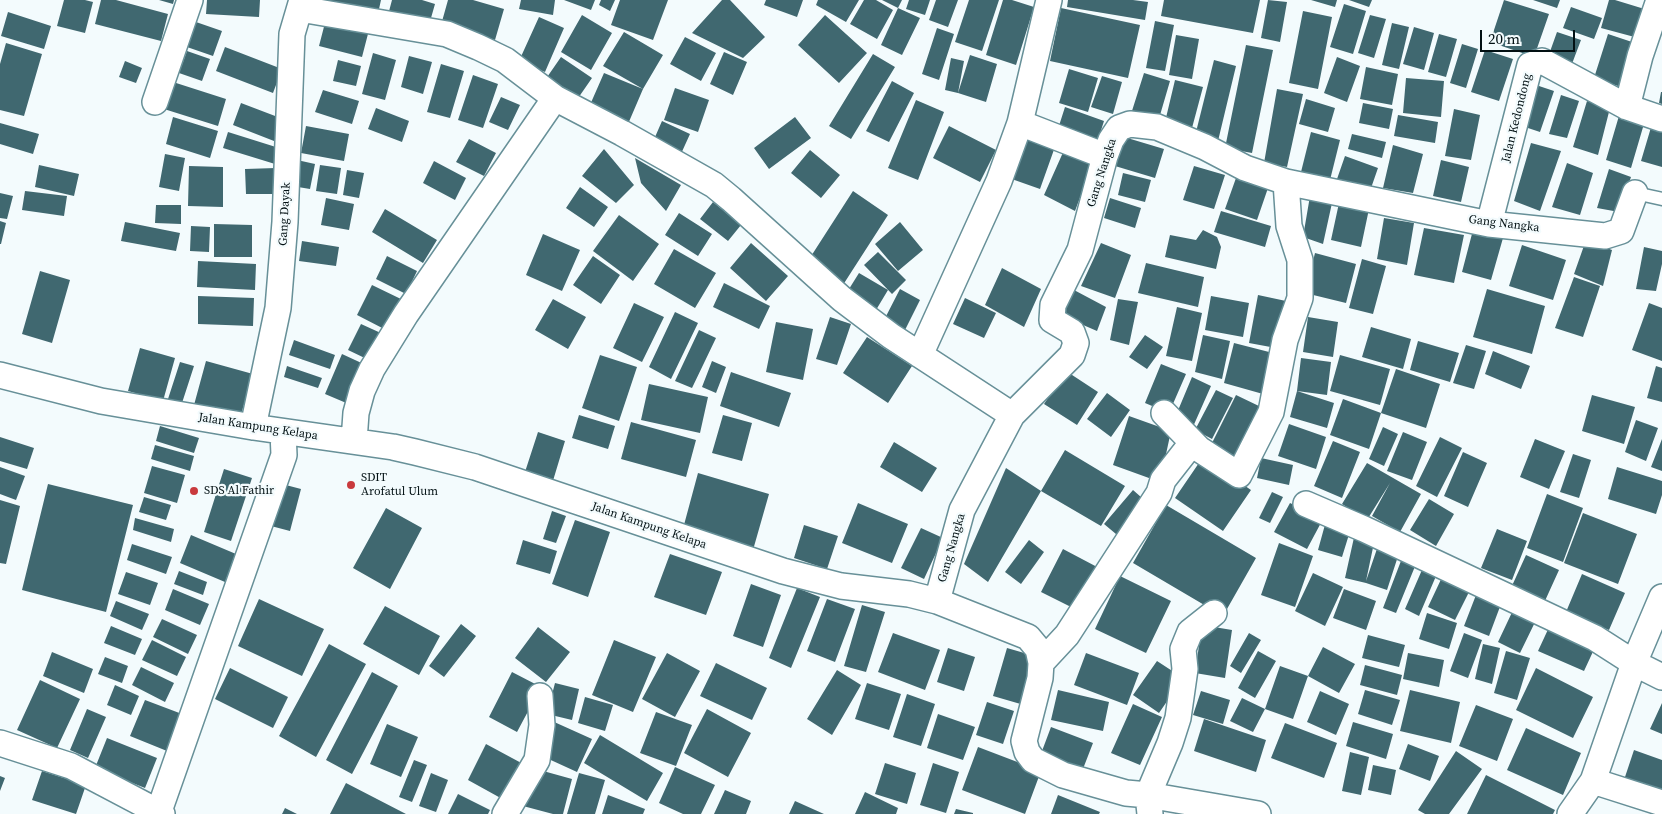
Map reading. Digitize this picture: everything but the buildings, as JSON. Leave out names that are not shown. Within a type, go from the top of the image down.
[{"type":"street","points":[[155,102],[190,0]]},
{"type":"street","points":[[920,355],[999,181],[1020,122],[1049,0]]},
{"type":"street","points":[[1627,107],[1640,56],[1659,0]]},
{"type":"street","points":[[301,4],[447,34],[505,60],[555,98],[714,185],[732,199],[842,299],[891,336],[1012,415]]},
{"type":"street","name":"Gang Dayak","points":[[253,427],[278,308],[285,222],[292,34],[301,4]]},
{"type":"street","name":"Jalan Kedondong","points":[[1489,224],[1530,65],[1542,61],[1627,107],[1662,118]]},
{"type":"street","points":[[354,441],[356,413],[372,368],[406,314],[555,98]]},
{"type":"street","points":[[1020,122],[1105,156]]},
{"type":"street","name":"Gang Nangka","points":[[937,600],[962,510],[1012,415],[1072,355],[1076,343],[1072,332],[1052,320],[1053,305],[1080,250],[1105,156],[1111,140],[1119,128],[1130,124],[1157,127],[1205,147],[1245,168],[1286,182],[1489,224],[1606,236],[1620,231],[1636,193]]},
{"type":"street","points":[[1164,413],[1192,443],[1216,462],[1239,475],[1271,412],[1285,340],[1300,298],[1300,260],[1289,226],[1286,182]]},
{"type":"street","name":"Jalan Kampung Kelapa","points":[[0,375],[101,401],[283,432],[393,447],[475,467],[802,576],[841,586],[909,594],[937,600],[1028,637],[1038,649],[1041,663]]},
{"type":"street","points":[[0,743],[71,766],[160,814],[284,455],[283,432]]},
{"type":"street","points":[[1192,443],[1163,480],[1159,493],[1067,635],[1041,663],[1040,678],[1024,741],[1027,752],[1033,760],[1063,775],[1126,793],[1149,804],[1258,814]]},
{"type":"street","points":[[1306,504],[1364,529],[1595,638],[1634,663],[1662,677]]},
{"type":"street","points":[[1570,814],[1593,781],[1634,663],[1662,597]]},
{"type":"street","points":[[1149,804],[1178,718],[1185,669],[1183,649],[1190,632],[1214,614]]},
{"type":"street","points":[[505,814],[537,760],[542,725],[540,696]]},
{"type":"street","points":[[1593,781],[1662,802]]},
{"type":"lane","points":[[1636,193],[1662,199]]},
{"type":"place","name":"SDIT Arofatul Ulum","points":[[351,485]]},
{"type":"place","name":"SDS Al Fathir","points":[[194,491]]}]
